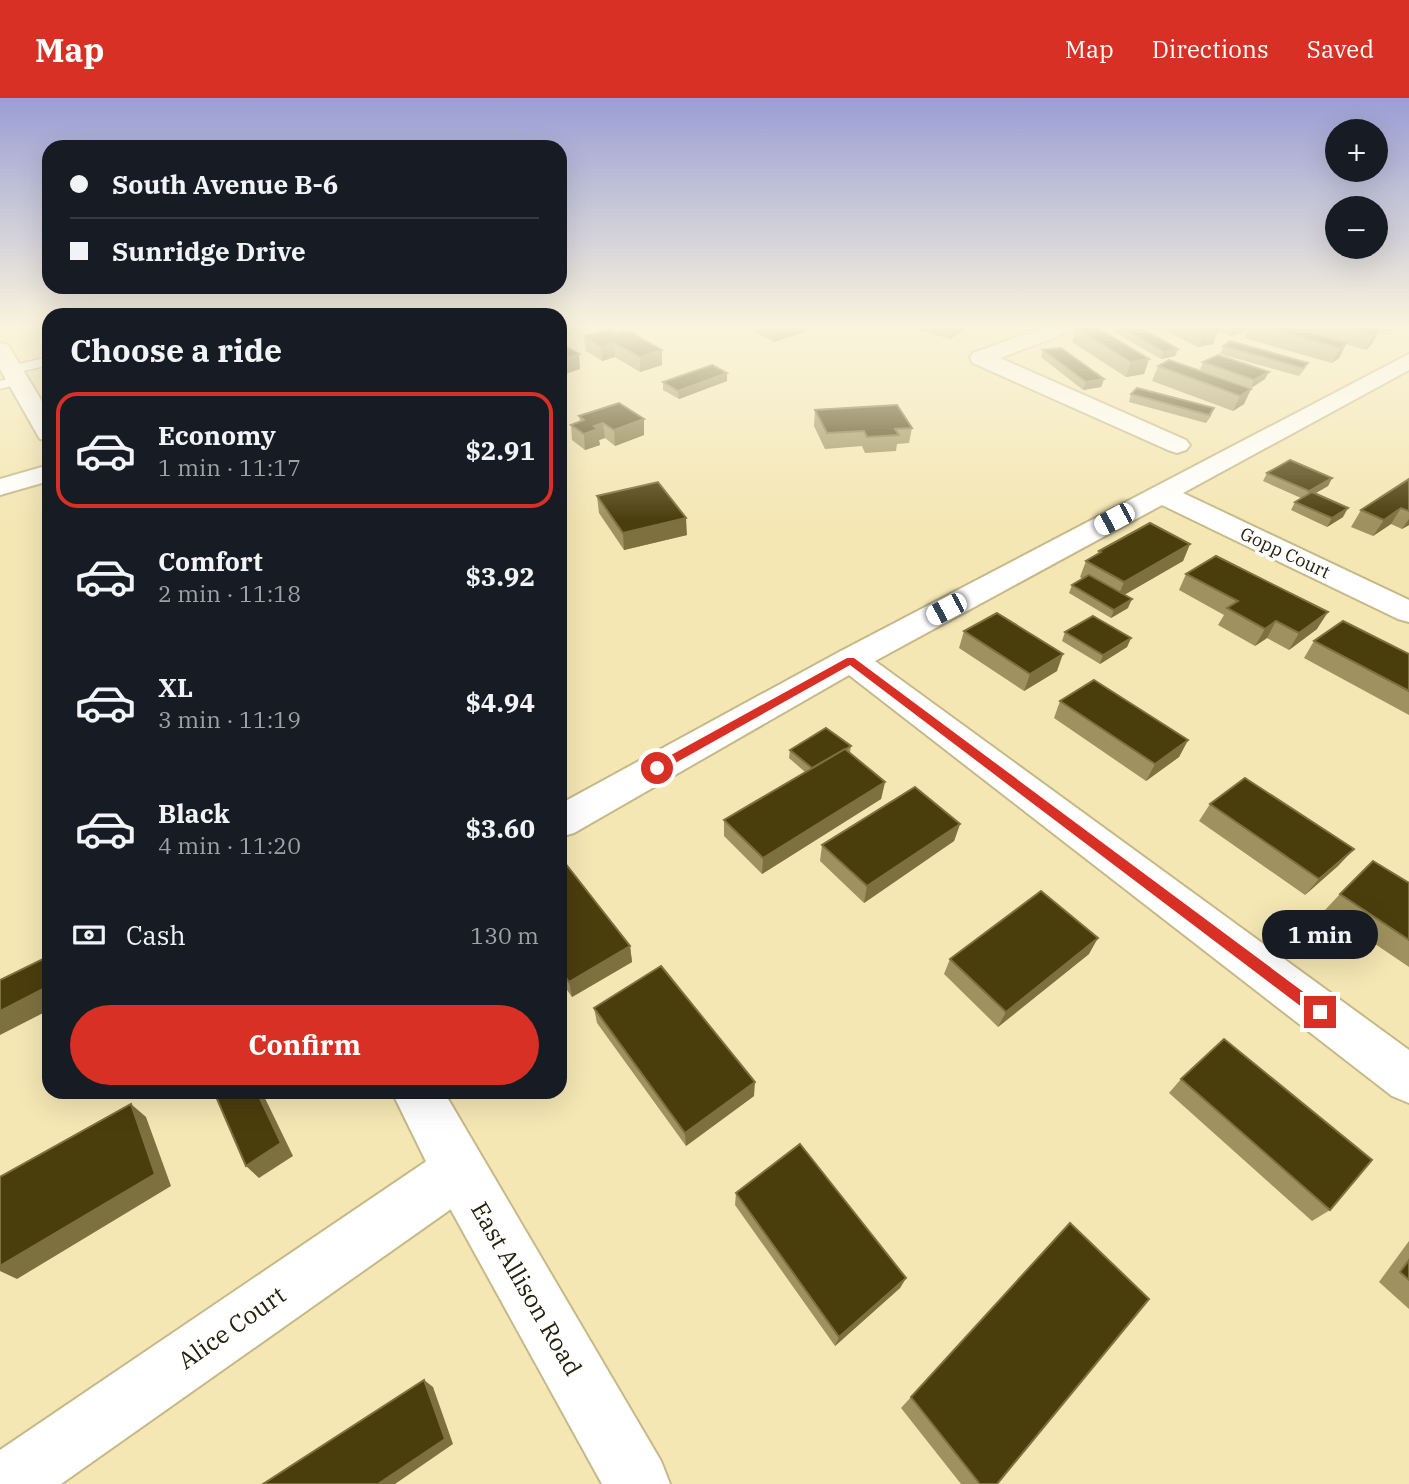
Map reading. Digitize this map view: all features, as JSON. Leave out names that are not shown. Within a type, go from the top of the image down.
[{"type":"street","points":[[21,392],[42,424]]},
{"type":"street","points":[[1057,392],[1177,445]]},
{"type":"street","points":[[567,818],[851,660],[1351,392]]},
{"type":"street","points":[[0,487],[42,475]]},
{"type":"street","name":"Gopp Court","points":[[1162,494],[1409,612]]},
{"type":"street","points":[[851,660],[1409,1079]]},
{"type":"street","name":"East Allison Road","points":[[420,1099],[458,1171],[638,1484]]},
{"type":"street","name":"Alice Court","points":[[6,1484],[458,1171]]},
{"type":"building","points":[[1151,392],[1214,408],[1209,415],[1131,394]]},
{"type":"building","points":[[1228,392],[1247,392],[1240,396]]},
{"type":"building","points":[[619,403],[644,419],[614,430],[603,423],[594,426],[598,429],[584,434],[571,425],[584,420],[579,416]]},
{"type":"building","points":[[897,405],[912,428],[895,429],[899,435],[867,437],[864,431],[827,433],[815,410]]},
{"type":"building","points":[[1290,460],[1332,478],[1309,491],[1267,473]]},
{"type":"building","points":[[1409,479],[1409,511],[1401,508],[1384,520],[1361,510]]},
{"type":"building","points":[[658,482],[686,518],[623,533],[597,496]]},
{"type":"building","points":[[1312,492],[1348,508],[1332,518],[1295,502]]},
{"type":"building","points":[[1150,523],[1190,544],[1124,582],[1086,561],[1101,552],[1099,551]]},
{"type":"building","points":[[1216,556],[1328,612],[1299,633],[1276,621],[1265,629],[1227,608],[1238,601],[1186,574]]},
{"type":"building","points":[[1089,575],[1132,599],[1114,610],[1072,585]]},
{"type":"building","points":[[997,613],[1063,654],[1030,674],[964,631]]},
{"type":"building","points":[[1093,616],[1131,638],[1103,655],[1065,632]]},
{"type":"building","points":[[1343,621],[1409,654],[1409,691],[1314,641]]},
{"type":"building","points":[[1094,680],[1188,740],[1155,764],[1060,701]]},
{"type":"building","points":[[826,728],[851,746],[812,768],[790,750]]},
{"type":"building","points":[[845,749],[885,782],[763,858],[724,820]]},
{"type":"building","points":[[1245,778],[1354,849],[1319,879],[1210,804]]},
{"type":"building","points":[[915,787],[960,824],[867,886],[822,845]]},
{"type":"building","points":[[1373,861],[1409,883],[1409,940],[1340,894]]},
{"type":"building","points":[[567,866],[630,946],[569,982],[567,979]]},
{"type":"building","points":[[1041,891],[1098,938],[1006,1012],[950,959]]},
{"type":"building","points":[[42,959],[42,990],[0,1011],[0,980]]},
{"type":"building","points":[[661,966],[755,1082],[685,1133],[594,1008]]},
{"type":"building","points":[[1224,1039],[1372,1160],[1330,1210],[1181,1079]]},
{"type":"building","points":[[217,1099],[260,1099],[281,1143],[246,1166]]},
{"type":"building","points":[[131,1104],[155,1174],[0,1266],[0,1177]]},
{"type":"building","points":[[800,1144],[906,1278],[839,1337],[736,1193]]},
{"type":"building","points":[[1070,1223],[1149,1299],[997,1484],[980,1484],[911,1397]]},
{"type":"building","points":[[1409,1260],[1409,1280],[1400,1272]]},
{"type":"building","points":[[424,1380],[445,1439],[378,1484],[263,1484]]},
{"type":"route","points":[[657,768],[851,660],[1320,1012]]}]
